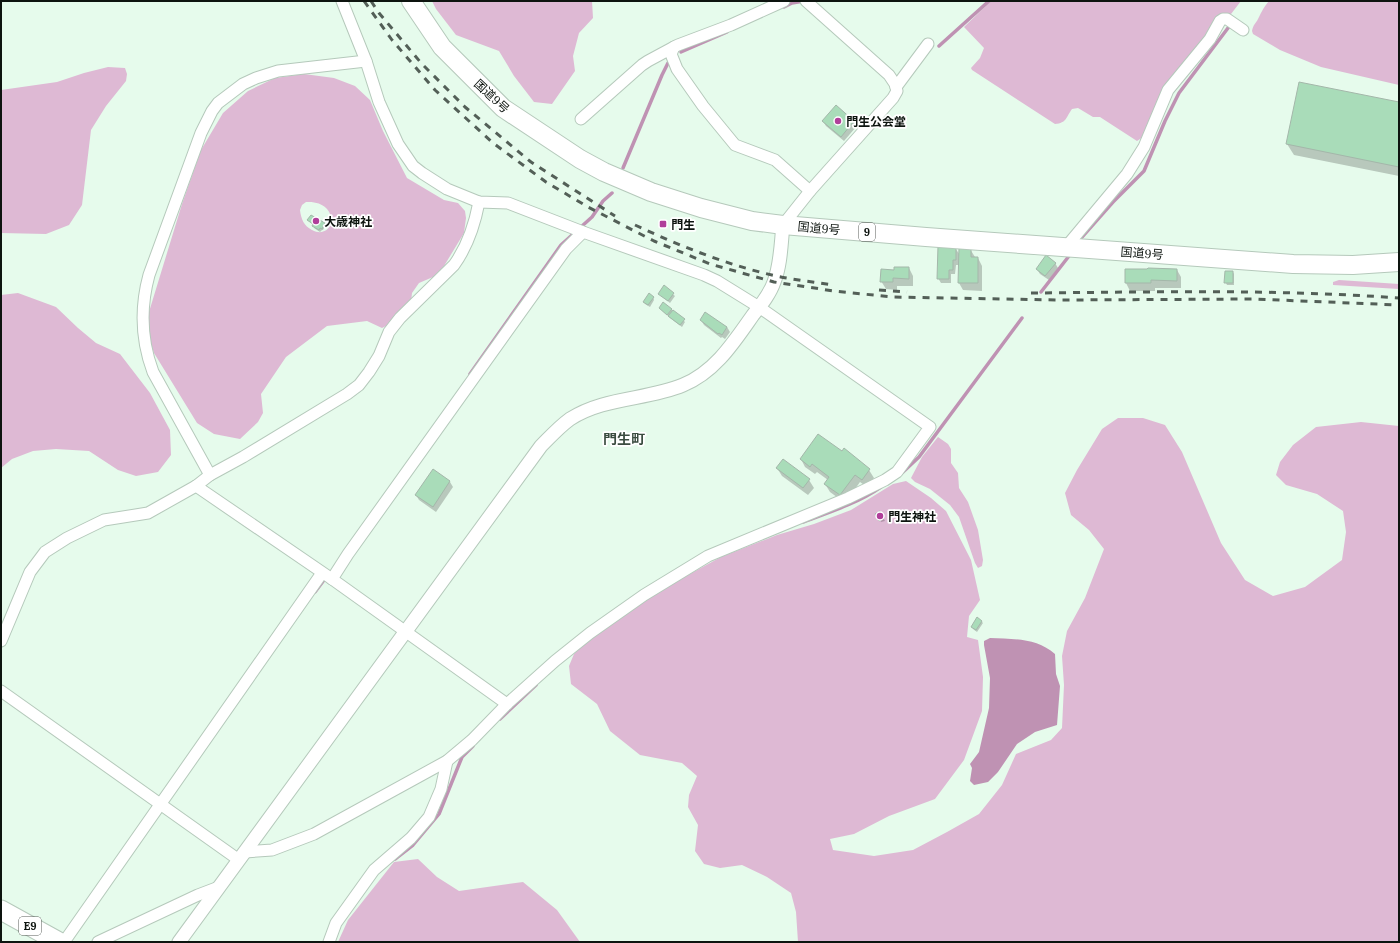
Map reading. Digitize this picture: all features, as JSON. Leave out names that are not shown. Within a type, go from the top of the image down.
[{"type":"highway","name":"国道9号","points":[[411,1],[442,47],[503,108],[580,159],[604,172],[676,200],[723,214],[752,221],[783,225],[1294,264],[1353,265],[1399,262]]},
{"type":"highway","name":"E9","points":[[1,910],[60,942]]},
{"type":"street","points":[[1,691],[160,804],[242,856],[272,850],[314,834],[447,761],[472,740],[507,704],[555,661],[590,633],[644,595],[682,571],[708,556],[848,498],[885,480],[897,472],[930,427],[759,307],[717,281],[508,203],[479,202],[447,189],[435,182],[413,166],[398,144],[379,102],[366,61],[342,1]]},
{"type":"street","points":[[581,120],[642,65],[674,47],[784,1]]},
{"type":"street","points":[[811,3],[889,75],[896,88]]},
{"type":"street","points":[[1066,247],[1127,174],[1144,147],[1168,90],[1210,40],[1220,21],[1223,19],[1237,26]]},
{"type":"street","points":[[179,942],[541,446],[570,419],[590,410],[607,404],[684,385],[707,370],[729,349],[759,307],[774,282],[783,225],[810,191],[893,98],[896,93],[896,88],[928,44]]},
{"type":"street","points":[[674,47],[671,54],[677,69],[703,106],[735,145],[775,160],[810,191]]},
{"type":"street","points":[[210,475],[153,372],[148,358],[142,317],[145,290],[149,275],[201,133],[212,111],[218,103],[243,84],[256,78],[278,70],[366,61]]},
{"type":"street","points":[[1,640],[30,572],[45,552],[67,538],[104,520],[148,513],[196,486],[210,475],[313,416],[359,385],[379,356],[389,332],[396,322],[459,259],[469,238],[479,202]]},
{"type":"street","points":[[332,579],[348,554],[579,230]]},
{"type":"street","points":[[196,486],[332,579],[507,704]]},
{"type":"street","points":[[64,942],[322,573]]},
{"type":"street","points":[[329,942],[336,923],[374,870],[411,838],[429,817],[441,789],[447,761]]},
{"type":"street","points":[[98,942],[198,895],[219,887]]},
{"type":"shaded area","points":[[432,1],[592,1],[593,18],[579,33],[573,56],[575,71],[552,104],[534,102],[514,76],[499,51],[456,35],[436,9]]},
{"type":"shaded area","points":[[991,1],[1241,1],[1231,14],[1222,15],[1143,137],[1137,141],[1100,117],[1093,117],[1078,108],[1072,109],[1064,121],[1055,124],[972,70],[971,68],[980,58],[984,48],[964,27]]},
{"type":"shaded area","points":[[1269,1],[1399,1],[1399,85],[1321,67],[1280,50],[1253,34],[1252,31],[1254,26]]},
{"type":"shaded area","points":[[108,67],[125,68],[127,74],[126,81],[106,106],[91,130],[82,205],[69,225],[46,234],[1,233],[1,90],[57,82]]},
{"type":"shaded area","points":[[304,74],[334,78],[355,86],[370,100],[383,131],[407,178],[444,200],[458,203],[465,211],[466,218],[464,233],[444,266],[433,277],[419,283],[412,293],[411,302],[394,322],[382,328],[367,321],[327,326],[286,357],[261,394],[263,413],[258,422],[240,439],[214,434],[197,423],[154,353],[145,325],[182,204],[201,150],[223,113],[248,91],[275,78]],"holes":[[[306,202],[318,203],[325,207],[330,213],[331,220],[330,226],[326,230],[320,232],[312,230],[305,224],[300,210],[302,205]]]},
{"type":"shaded area","points":[[1339,280],[1399,284],[1399,289],[1333,285],[1333,282]]},
{"type":"shaded area","points":[[18,293],[56,307],[96,343],[120,354],[150,393],[170,430],[171,455],[158,472],[136,476],[118,470],[89,451],[56,449],[33,451],[12,459],[1,468],[1,295]]},
{"type":"shaded area","points":[[1118,418],[1143,418],[1165,425],[1182,452],[1221,543],[1245,580],[1273,596],[1305,587],[1342,560],[1346,532],[1343,511],[1317,494],[1286,485],[1276,475],[1280,462],[1293,445],[1316,427],[1361,422],[1399,426],[1399,942],[798,942],[796,912],[791,893],[767,877],[742,865],[720,868],[704,864],[695,851],[698,825],[688,807],[689,795],[697,776],[682,763],[640,755],[610,731],[597,704],[571,684],[569,666],[574,654],[591,636],[622,615],[666,587],[721,557],[777,535],[814,524],[851,510],[893,484],[906,481],[931,498],[946,511],[971,560],[980,600],[969,616],[967,637],[978,640],[983,677],[982,711],[964,760],[935,799],[889,816],[854,834],[830,839],[833,850],[874,856],[913,850],[979,814],[1002,785],[1016,754],[1051,740],[1062,728],[1064,685],[1062,656],[1067,631],[1085,598],[1104,549],[1089,530],[1071,515],[1065,493],[1102,429]]},
{"type":"shaded area","points":[[938,437],[948,444],[951,449],[951,463],[958,473],[959,488],[968,502],[978,530],[983,560],[982,566],[978,568],[959,517],[950,505],[930,489],[915,482],[911,478],[922,457]]},
{"type":"shaded area","points":[[990,638],[1016,639],[1033,642],[1055,654],[1056,674],[1060,686],[1057,725],[1035,732],[1017,744],[998,772],[988,782],[974,785],[970,781],[972,768],[970,764],[979,752],[989,708],[990,678],[984,641]]},
{"type":"shaded area","points":[[418,859],[437,877],[459,891],[523,882],[557,910],[580,942],[338,942],[348,920],[394,862]]},
{"type":"building","points":[[1299,82],[1399,102],[1399,167],[1286,144]]},
{"type":"building","name":"門生公会堂","points":[[836,105],[854,121],[841,137],[822,121]]},
{"type":"building","name":"大歳神社","points":[[311,215],[325,223],[322,229],[320,228],[319,230],[312,226],[313,224],[307,220]]},
{"type":"building","points":[[938,246],[956,247],[956,260],[953,260],[953,270],[949,270],[949,279],[937,279]]},
{"type":"building","points":[[959,248],[971,248],[971,257],[978,257],[978,283],[958,283]]},
{"type":"building","points":[[1046,255],[1056,263],[1045,276],[1036,269]]},
{"type":"building","points":[[894,267],[909,267],[909,279],[893,278],[893,282],[880,282],[881,269],[894,270]]},
{"type":"building","points":[[1125,269],[1177,269],[1177,281],[1151,280],[1151,283],[1125,283]]},
{"type":"building","points":[[1225,271],[1233,271],[1233,283],[1224,283]]},
{"type":"building","points":[[664,285],[674,293],[668,301],[658,294]]},
{"type":"building","points":[[649,293],[654,297],[648,305],[643,302]]},
{"type":"building","points":[[663,302],[672,309],[667,315],[659,308]]},
{"type":"building","points":[[673,310],[685,319],[680,325],[668,316]]},
{"type":"building","points":[[705,312],[727,327],[722,335],[719,333],[718,334],[700,320]]},
{"type":"building","points":[[818,434],[842,451],[844,448],[870,469],[862,480],[855,475],[840,495],[824,484],[829,477],[812,464],[810,467],[800,459]]},
{"type":"building","points":[[783,459],[810,479],[803,488],[776,468]]},
{"type":"building","points":[[433,469],[450,481],[433,507],[415,495]]},
{"type":"building","name":"門生神社","points":[[880,511],[884,518],[879,521],[875,514]]},
{"type":"building","points":[[977,617],[982,621],[976,630],[971,627]]},
{"type":"waterway","points":[[784,7],[792,3],[804,1]]},
{"type":"waterway","points":[[939,46],[989,1]]},
{"type":"waterway","points":[[1082,237],[1113,202],[1144,171],[1165,121],[1179,93],[1231,24]]},
{"type":"waterway","points":[[681,52],[727,32]]},
{"type":"waterway","points":[[623,168],[668,63]]},
{"type":"waterway","points":[[470,374],[561,245],[592,217],[603,201],[612,193]]},
{"type":"waterway","points":[[1041,292],[1069,256]]},
{"type":"waterway","points":[[903,472],[919,457],[1022,318]]},
{"type":"waterway","points":[[803,522],[833,511],[872,493],[881,487]]},
{"type":"waterway","points":[[315,592],[327,576]]},
{"type":"waterway","points":[[500,719],[536,685]]},
{"type":"waterway","points":[[395,859],[413,845],[439,814],[462,757],[473,746]]},
{"type":"railway","points":[[364,1],[392,40],[435,90],[493,143],[546,182],[588,207],[654,241],[710,264],[774,282],[834,291],[892,297],[1062,300],[1254,299],[1399,305]]},
{"type":"railway","points":[[371,1],[379,13],[422,64],[465,107],[531,162],[615,216]]},
{"type":"railway","points":[[635,225],[722,261],[758,272],[797,280],[833,285]]},
{"type":"railway","points":[[879,290],[907,292]]},
{"type":"railway","points":[[1031,293],[1261,292],[1399,298]]},
{"type":"place","name":"門生公会堂","points":[[838,121]]},
{"type":"place","name":"大歳神社","points":[[316,221]]},
{"type":"place","name":"門生","points":[[663,224]]},
{"type":"place","name":"門生神社","points":[[880,516]]},
{"type":"district","name":"門生町","points":[[624,439]]}]
